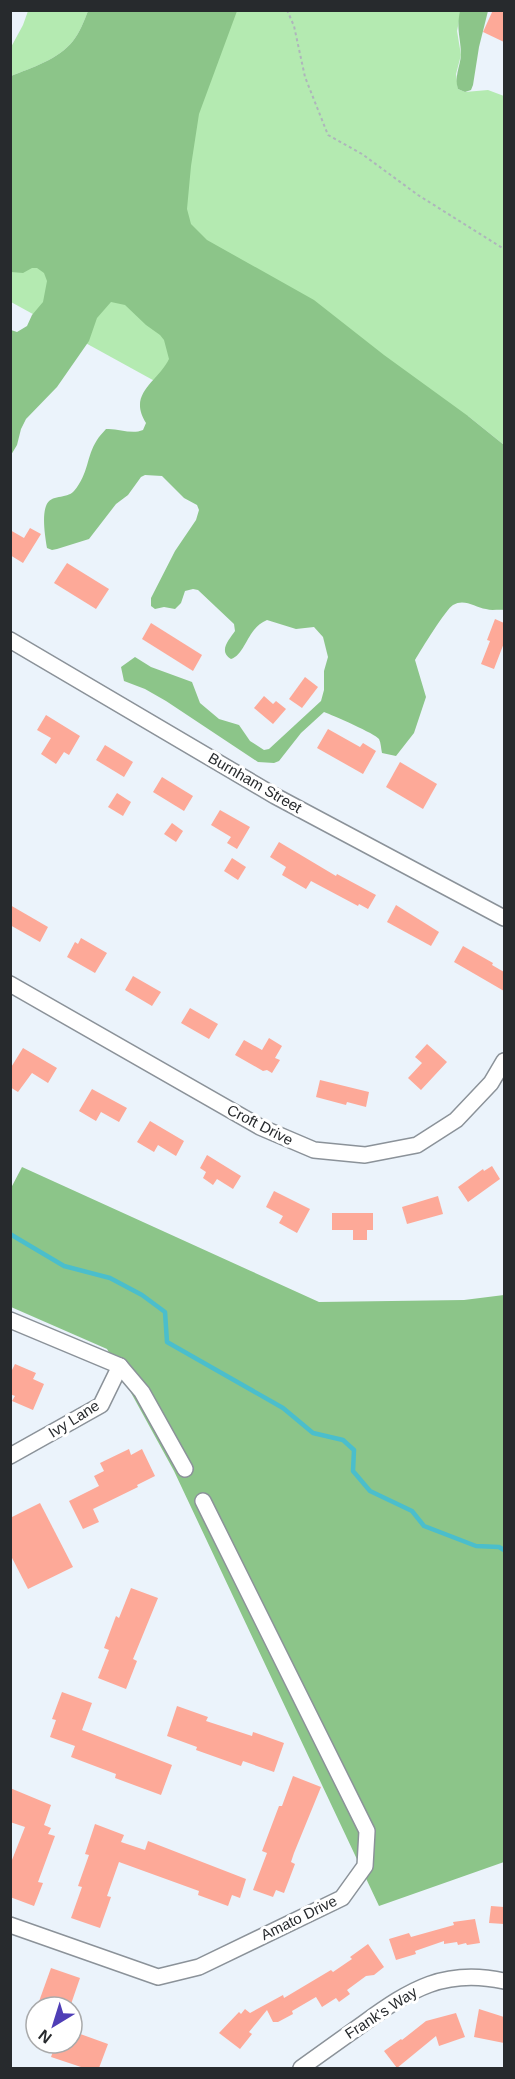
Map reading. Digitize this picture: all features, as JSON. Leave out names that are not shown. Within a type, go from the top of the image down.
[{"type":"street","name":"Burnham Street","points":[[10,640],[275,795],[504,918]]},
{"type":"street","name":"Croft Drive","points":[[10,984],[260,1127],[314,1150],[365,1155],[417,1145],[456,1120],[491,1083],[504,1061]]},
{"type":"street","points":[[10,1320],[120,1366],[142,1392],[185,1469]]},
{"type":"street","name":"Ivy Lane","points":[[10,1456],[101,1405],[120,1366]]},
{"type":"street","name":"Amato Drive","points":[[10,1925],[158,1977],[199,1967],[342,1898],[365,1866],[367,1831],[202,1501]]},
{"type":"street","name":"Frank's Way","points":[[301,2068],[395,2000],[415,1989],[435,1982],[466,1977],[504,1981]]},
{"type":"path","points":[[287,10],[294,26],[305,77],[328,135],[362,154],[418,195],[504,249]]},
{"type":"green space","points":[[28,11],[88,11],[78,34],[60,53],[11,76],[10,49]]},
{"type":"green space","points":[[88,11],[237,11],[199,114],[187,209],[191,224],[207,240],[314,300],[504,445],[504,610],[488,610],[461,602],[453,605],[445,614],[415,660],[426,697],[414,733],[396,756],[382,753],[380,741],[376,737],[324,712],[301,733],[279,761],[258,762],[166,701],[145,689],[124,681],[121,667],[135,657],[151,667],[192,682],[200,703],[219,719],[239,725],[250,741],[264,750],[269,749],[321,701],[324,690],[324,671],[328,657],[323,637],[314,627],[296,629],[267,620],[255,629],[240,652],[231,659],[225,653],[225,649],[235,631],[234,624],[198,590],[185,591],[181,603],[175,609],[164,607],[155,609],[151,606],[151,598],[175,551],[196,520],[199,510],[197,505],[184,498],[162,476],[145,475],[141,477],[128,495],[116,504],[89,539],[57,549],[47,548],[44,521],[48,502],[74,491],[82,478],[93,446],[106,429],[134,432],[143,430],[146,423],[141,413],[142,396],[169,359],[164,340],[160,335],[125,305],[111,302],[97,318],[89,341],[57,387],[26,419],[11,455],[11,330],[17,332],[27,326],[32,315],[43,302],[47,281],[44,273],[37,268],[23,273],[11,272],[11,76],[60,53],[78,34]]},
{"type":"green space","points":[[90,11],[461,11],[457,31],[461,55],[456,74],[458,89],[465,92],[488,90],[504,96],[504,445],[468,416],[360,494],[11,302],[11,252]]},
{"type":"green space","points":[[460,11],[488,11],[473,85],[471,90],[465,92],[458,89],[457,80],[461,55]]},
{"type":"green space","points":[[22,1167],[319,1302],[464,1300],[504,1295],[504,1862],[379,1906],[174,1471],[107,1349],[11,1307],[11,1188]]},
{"type":"building","points":[[493,10],[504,10],[504,42],[483,32]]},
{"type":"building","points":[[30,528],[41,534],[23,563],[10,555],[10,530],[24,538]]},
{"type":"building","points":[[67,563],[109,589],[96,609],[54,583]]},
{"type":"building","points":[[495,619],[504,623],[504,643],[494,669],[481,664]]},
{"type":"building","points":[[151,623],[202,655],[193,671],[142,639]]},
{"type":"building","points":[[305,677],[318,687],[302,708],[289,699]]},
{"type":"building","points":[[264,696],[273,704],[276,701],[286,709],[273,724],[254,708]]},
{"type":"building","points":[[46,715],[80,736],[69,755],[64,752],[56,764],[41,754],[51,738],[37,730]]},
{"type":"building","points":[[328,729],[360,747],[363,743],[376,751],[363,774],[317,748]]},
{"type":"building","points":[[105,745],[133,762],[124,777],[96,760]]},
{"type":"building","points":[[400,762],[437,784],[423,809],[386,787]]},
{"type":"building","points":[[162,777],[193,796],[184,811],[153,792]]},
{"type":"building","points":[[117,793],[131,802],[123,816],[108,807]]},
{"type":"building","points":[[220,810],[250,827],[237,849],[227,843],[231,837],[211,825]]},
{"type":"building","points":[[172,823],[183,831],[176,842],[164,834]]},
{"type":"building","points":[[279,842],[336,876],[337,874],[376,895],[368,909],[311,881],[306,889],[282,875],[286,867],[270,857]]},
{"type":"building","points":[[232,858],[246,867],[238,880],[224,871]]},
{"type":"building","points":[[10,905],[48,927],[40,942],[10,925]]},
{"type":"building","points":[[396,905],[439,932],[431,946],[387,922]]},
{"type":"building","points":[[81,938],[107,953],[95,973],[67,957],[75,942],[78,944]]},
{"type":"building","points":[[463,946],[504,972],[504,991],[454,962]]},
{"type":"building","points":[[133,976],[161,992],[152,1006],[125,990]]},
{"type":"building","points":[[190,1008],[218,1024],[209,1039],[181,1023]]},
{"type":"building","points":[[269,1038],[282,1046],[275,1058],[280,1060],[272,1073],[267,1070],[263,1071],[235,1055],[244,1040],[262,1050]]},
{"type":"building","points":[[427,1044],[447,1062],[421,1090],[408,1078],[422,1063],[415,1057]]},
{"type":"building","points":[[23,1048],[57,1068],[48,1083],[32,1073],[18,1092],[10,1087],[10,1069]]},
{"type":"building","points":[[320,1080],[369,1092],[366,1107],[347,1102],[346,1105],[316,1097]]},
{"type":"building","points":[[92,1089],[127,1108],[119,1122],[101,1112],[96,1121],[79,1111]]},
{"type":"building","points":[[150,1121],[184,1141],[176,1156],[158,1145],[154,1152],[137,1142]]},
{"type":"building","points":[[207,1155],[241,1176],[233,1189],[217,1179],[213,1185],[203,1178],[206,1172],[200,1168]]},
{"type":"building","points":[[492,1166],[500,1179],[468,1202],[458,1187],[483,1169],[484,1171]]},
{"type":"building","points":[[274,1191],[310,1209],[297,1233],[279,1223],[283,1216],[266,1207]]},
{"type":"building","points":[[438,1196],[443,1214],[407,1224],[402,1207]]},
{"type":"building","points":[[332,1213],[373,1213],[373,1230],[367,1230],[367,1240],[353,1240],[353,1230],[332,1230]]},
{"type":"building","points":[[15,1364],[36,1373],[33,1379],[44,1384],[33,1410],[12,1401],[15,1396],[10,1394],[10,1374]]},
{"type":"building","points":[[129,1449],[131,1455],[142,1449],[155,1476],[93,1509],[99,1522],[83,1529],[69,1501],[99,1486],[94,1476],[104,1471],[100,1463]]},
{"type":"building","points":[[40,1503],[73,1567],[28,1589],[10,1554],[10,1518]]},
{"type":"building","points":[[131,1588],[158,1598],[133,1659],[137,1661],[126,1689],[98,1678],[109,1650],[104,1648],[116,1616],[119,1618]]},
{"type":"building","points":[[62,1692],[92,1703],[82,1730],[172,1765],[161,1795],[115,1778],[116,1774],[71,1757],[75,1746],[50,1737],[56,1720],[52,1719]]},
{"type":"building","points":[[177,1706],[208,1717],[206,1721],[252,1736],[253,1732],[284,1743],[274,1772],[243,1761],[241,1766],[196,1750],[197,1747],[167,1736]]},
{"type":"building","points":[[293,1776],[321,1787],[294,1853],[291,1862],[295,1864],[284,1893],[276,1890],[273,1897],[253,1890],[267,1853],[262,1851]]},
{"type":"building","points":[[10,1788],[51,1805],[44,1825],[51,1828],[48,1834],[55,1836],[38,1882],[43,1883],[34,1906],[10,1897],[10,1865],[25,1827],[10,1822]]},
{"type":"building","points":[[95,1824],[124,1835],[121,1842],[145,1850],[148,1841],[246,1879],[240,1898],[232,1895],[228,1906],[198,1895],[199,1891],[119,1862],[107,1896],[111,1897],[100,1928],[71,1918],[82,1887],[78,1886],[89,1855],[85,1854]]},
{"type":"building","points":[[491,1906],[504,1907],[504,1924],[489,1923]]},
{"type":"building","points":[[475,1919],[480,1943],[458,1945],[457,1942],[444,1944],[444,1941],[396,1960],[389,1939],[409,1933],[411,1937],[454,1925],[453,1922]]},
{"type":"building","points":[[368,1944],[384,1967],[374,1975],[366,1976],[347,1990],[350,1994],[339,2002],[336,1998],[322,2007],[316,1997],[278,2022],[273,2022],[267,2010],[249,2032],[252,2034],[240,2049],[219,2033],[239,2012],[241,2014],[245,2009],[250,2013],[283,1995],[284,1998],[331,1970],[333,1972]]},
{"type":"building","points":[[51,1968],[80,1978],[74,1995],[41,1995]]},
{"type":"building","points":[[479,2009],[504,2017],[504,2043],[474,2037]]},
{"type":"building","points":[[456,2013],[465,2037],[439,2046],[436,2036],[397,2068],[384,2051],[426,2021]]},
{"type":"building","points":[[84,2035],[108,2044],[99,2068],[84,2068],[51,2057],[52,2055],[84,2055]]},
{"type":"waterway","points":[[10,1234],[64,1266],[110,1278],[142,1295],[165,1312],[167,1342],[283,1408],[313,1433],[343,1440],[354,1450],[353,1471],[370,1491],[412,1511],[424,1526],[476,1546],[499,1547],[504,1550]]}]
